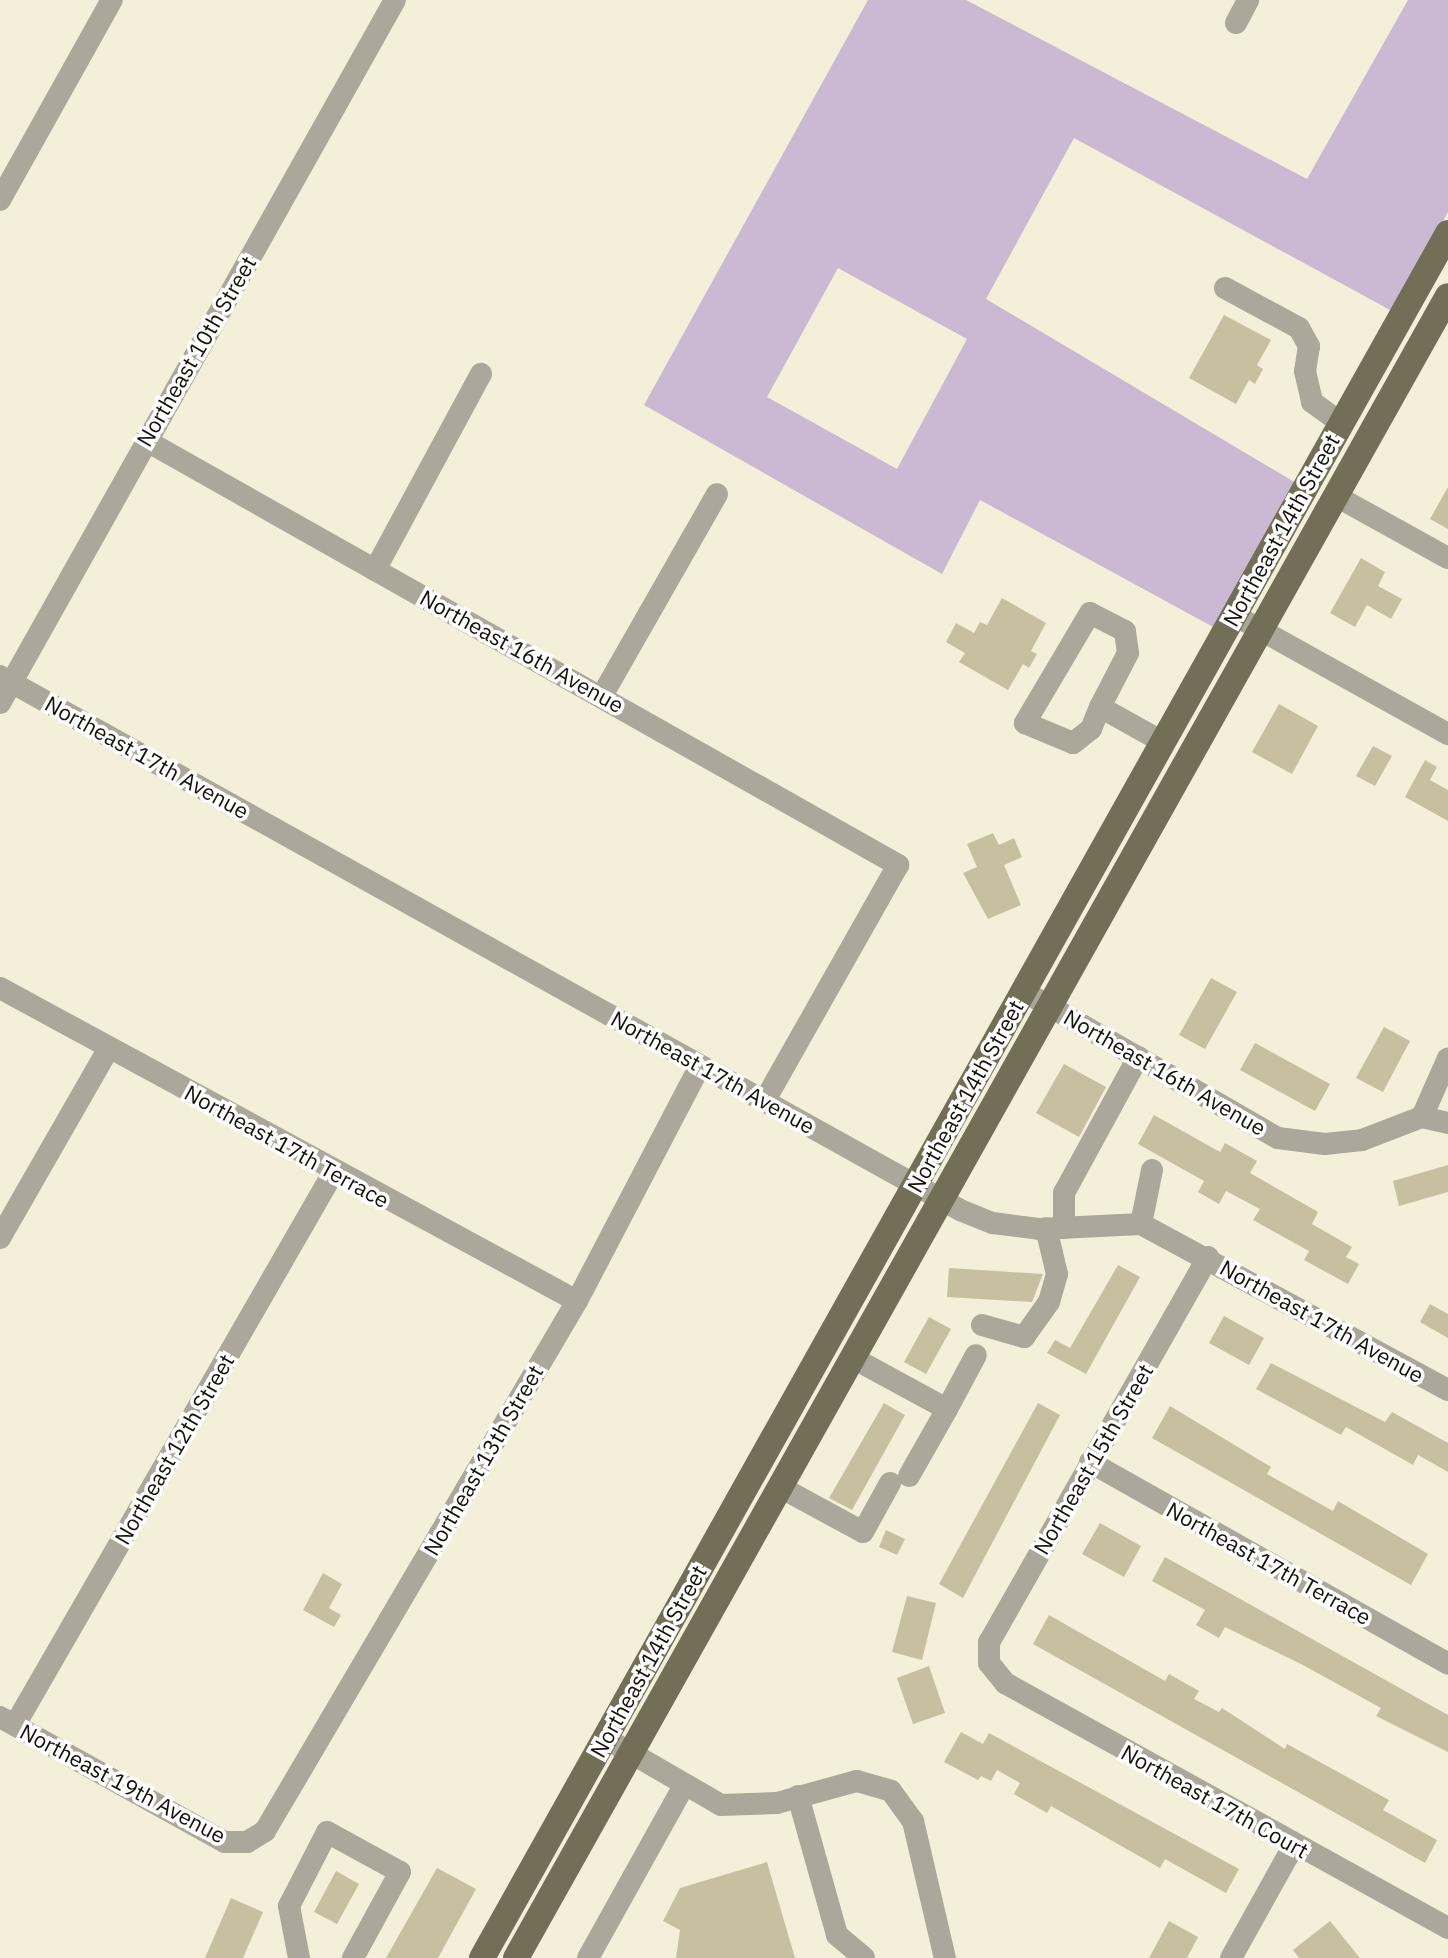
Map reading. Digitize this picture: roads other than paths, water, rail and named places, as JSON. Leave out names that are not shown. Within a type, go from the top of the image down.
[{"type":"main road","name":"Northeast 14th Street","points":[[482,1958],[1341,423],[1440,264],[1448,233]]},
{"type":"main road","name":"Northeast 14th Street","points":[[516,1958],[1448,296]]},
{"type":"street","points":[[0,200],[112,0]]},
{"type":"street","name":"Northeast 10th Street","points":[[0,703],[6,679],[395,0]]},
{"type":"street","points":[[1236,23],[1248,0]]},
{"type":"street","points":[[1225,288],[1299,328],[1309,346],[1305,371],[1312,402],[1341,423]]},
{"type":"street","points":[[375,570],[481,374]]},
{"type":"street","name":"Northeast 16th Avenue","points":[[145,440],[603,694],[898,865],[765,1100]]},
{"type":"street","points":[[603,694],[717,494]]},
{"type":"street","points":[[1336,496],[1448,558]]},
{"type":"street","points":[[1090,613],[1125,631],[1128,653],[1100,707],[1091,729],[1073,743],[1025,723],[1090,613]]},
{"type":"street","points":[[1234,615],[1448,734]]},
{"type":"street","name":"Northeast 17th Avenue","points":[[6,679],[941,1200],[993,1223],[1055,1228],[1141,1224],[1208,1257],[1448,1390]]},
{"type":"street","points":[[1100,707],[1163,742]]},
{"type":"street","name":"Northeast 17th Terrace","points":[[0,988],[333,1173],[577,1301]]},
{"type":"street","name":"Northeast 16th Avenue","points":[[1023,991],[1278,1138],[1325,1144],[1362,1140],[1448,1106]]},
{"type":"street","points":[[0,1238],[109,1048]]},
{"type":"street","points":[[982,1325],[1024,1337],[1049,1302],[1057,1274],[1055,1228],[1064,1193],[1138,1057]]},
{"type":"street","points":[[1448,1058],[1422,1117],[1448,1123]]},
{"type":"street","name":"Northeast 13th Street","points":[[247,1842],[265,1831],[577,1301],[700,1066]]},
{"type":"street","points":[[1141,1224],[1152,1170]]},
{"type":"street","name":"Northeast 12th Street","points":[[7,1721],[333,1173]]},
{"type":"street","name":"Northeast 15th Street","points":[[989,1663],[989,1642],[1208,1257]]},
{"type":"street","points":[[780,1487],[863,1532],[947,1409],[976,1355]]},
{"type":"street","points":[[853,1358],[947,1409]]},
{"type":"street","name":"Northeast 17th Terrace","points":[[1090,1462],[1448,1664]]},
{"type":"street","name":"Northeast 17th Court","points":[[989,1663],[1005,1683],[1448,1928]]},
{"type":"street","name":"Northeast 19th Avenue","points":[[7,1721],[225,1842],[247,1842]]},
{"type":"street","points":[[605,1738],[683,1787],[721,1805],[741,1808],[857,1781],[891,1791],[913,1821],[945,1958]]},
{"type":"street","points":[[588,1958],[683,1787]]},
{"type":"street","points":[[798,1796],[837,1935],[864,1958]]},
{"type":"street","points":[[299,1958],[289,1906],[327,1832],[400,1872],[353,1958]]},
{"type":"street","points":[[1231,1958],[1294,1845]]}]
